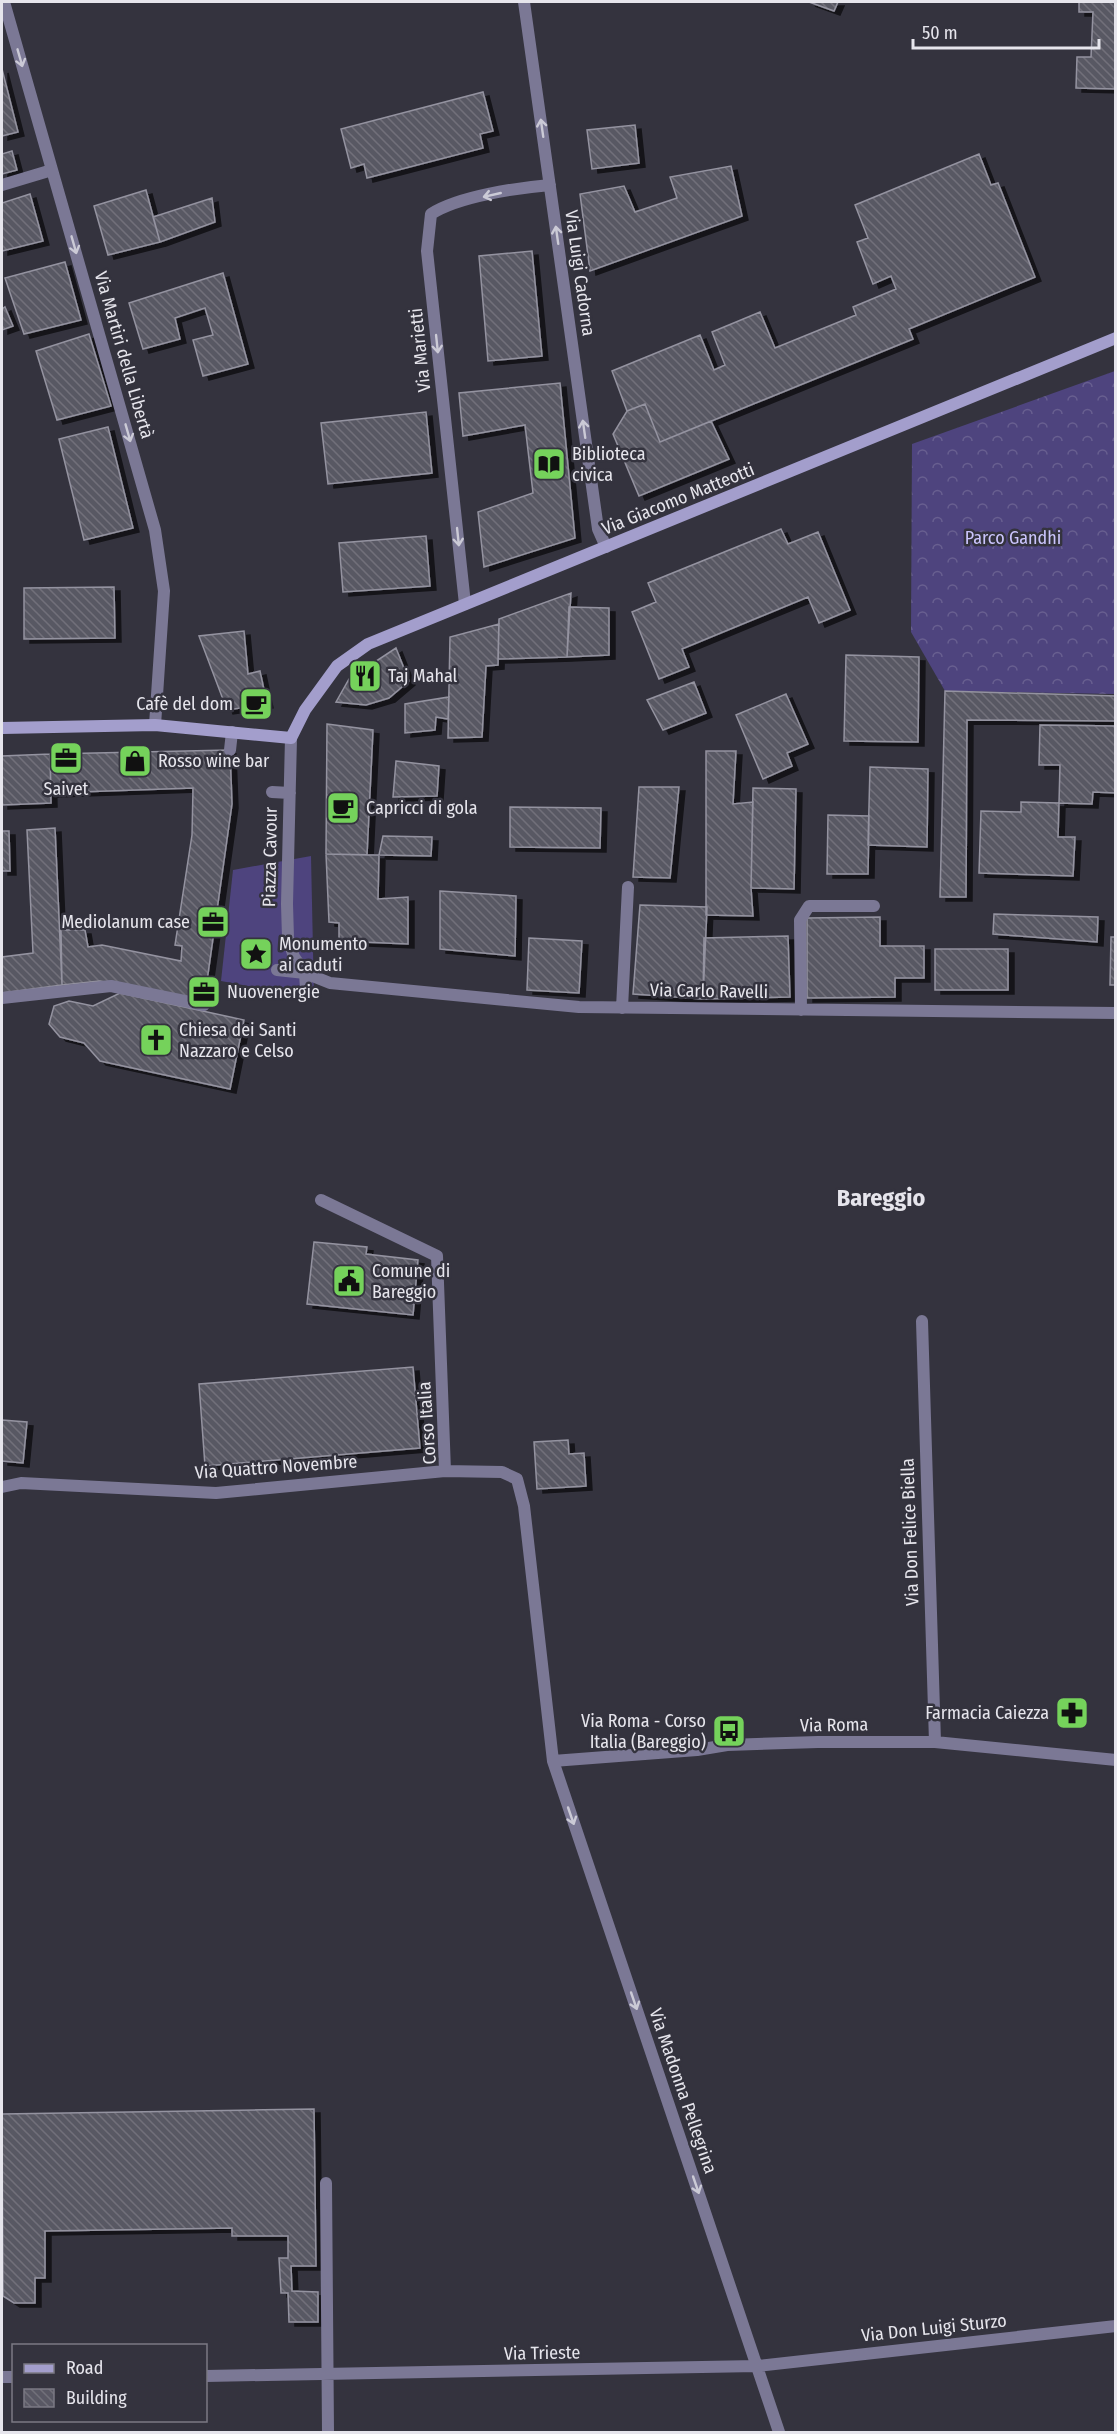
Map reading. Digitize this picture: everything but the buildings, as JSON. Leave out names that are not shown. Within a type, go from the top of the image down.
[{"type":"street","name":"Via Martiri della Libertà","points":[[4,2],[155,530],[164,591],[154,724]]},
{"type":"street","name":"Via Luigi Cadorna","points":[[524,2],[598,529],[606,547]]},
{"type":"street","points":[[2,185],[52,170]]},
{"type":"street","name":"Via Marietti","points":[[465,604],[427,251],[431,214],[443,206],[520,188],[550,185]]},
{"type":"street","name":"Via Giacomo Matteotti","points":[[291,738],[305,710],[337,666],[368,644],[1116,338]]},
{"type":"street","points":[[2,728],[154,724],[291,738]]},
{"type":"street","points":[[230,750],[232,732]]},
{"type":"street","name":"Piazza Cavour","points":[[291,738],[288,938],[294,957],[304,974],[306,990]]},
{"type":"street","points":[[272,792],[290,793]]},
{"type":"street","points":[[622,1008],[628,887]]},
{"type":"street","points":[[801,1010],[800,920],[803,912],[809,906],[874,906]]},
{"type":"street","name":"Via Carlo Ravelli","points":[[277,970],[304,974],[330,983],[579,1007],[1116,1013]]},
{"type":"street","points":[[2,998],[111,986],[204,1005]]},
{"type":"street","name":"Corso Italia","points":[[321,1200],[437,1256],[445,1470],[502,1472],[517,1479],[524,1506],[553,1761]]},
{"type":"street","name":"Via Don Felice Biella","points":[[921,1321],[935,1742]]},
{"type":"street","name":"Via Quattro Novembre","points":[[2,1488],[21,1483],[216,1493],[445,1470]]},
{"type":"street","name":"Via Roma","points":[[553,1761],[697,1750],[727,1745],[935,1742],[1116,1760]]},
{"type":"street","name":"Via Madonna Pellegrina","points":[[553,1761],[779,2433]]},
{"type":"street","points":[[326,2183],[328,2433]]},
{"type":"street","name":"Via Don Luigi Sturzo","points":[[757,2366],[1116,2326]]},
{"type":"street","name":"Via Trieste","points":[[207,2376],[757,2366]]},
{"type":"green space","name":"Parco Gandhi","points":[[1115,371],[1115,694],[945,691],[911,632],[912,444]]},
{"type":"green space","points":[[311,856],[314,998],[221,981],[233,870]]},
{"type":"place","name":"Biblioteca civica","points":[[549,464]]},
{"type":"place","name":"Taj Mahal","points":[[365,676]]},
{"type":"place","name":"Cafè del dom","points":[[256,704]]},
{"type":"place","name":"Saivet","points":[[66,758]]},
{"type":"place","name":"Rosso wine bar","points":[[135,761]]},
{"type":"place","name":"Capricci di gola","points":[[343,808]]},
{"type":"place","name":"Mediolanum case","points":[[213,922]]},
{"type":"place","name":"Monumento ai caduti","points":[[256,954]]},
{"type":"place","name":"Nuovenergie","points":[[204,992]]},
{"type":"place","name":"Chiesa dei Santi Nazzaro e Celso","points":[[156,1040]]},
{"type":"place","name":"Comune di Bareggio","points":[[349,1281]]},
{"type":"place","name":"Farmacia Caiezza","points":[[1072,1713]]},
{"type":"place","name":"Via Roma - Corso Italia (Bareggio)","points":[[729,1731]]},
{"type":"district","name":"Bareggio","points":[[881,1198]]}]
